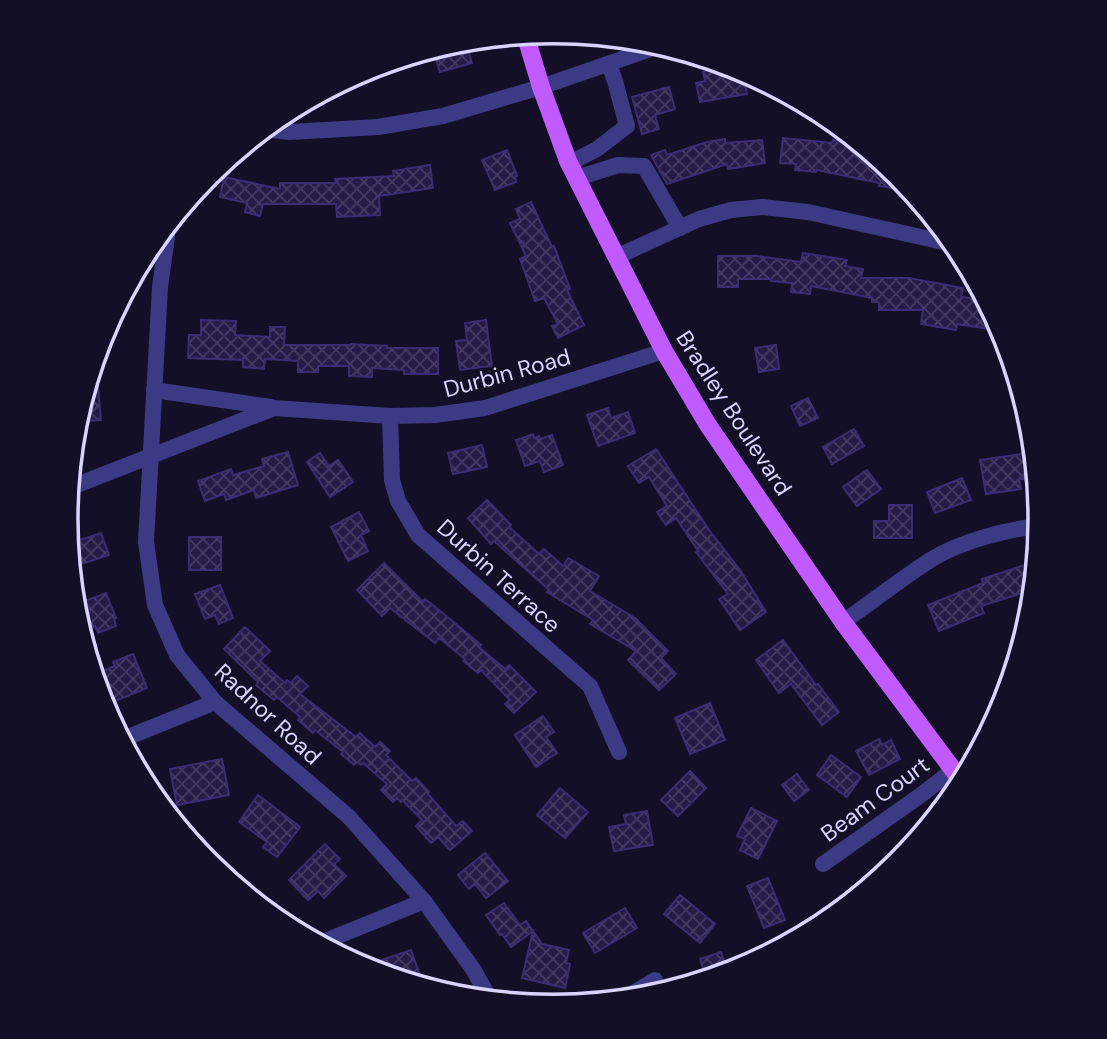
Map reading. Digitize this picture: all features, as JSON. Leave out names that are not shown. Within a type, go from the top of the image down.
[{"type":"main road","name":"Bradley Boulevard","points":[[528,45],[541,87],[573,170],[664,351],[708,425],[844,622],[956,774]]},
{"type":"street","points":[[280,131],[378,127],[443,116],[541,87],[642,52]]},
{"type":"street","points":[[573,170],[627,127],[609,64]]},
{"type":"street","points":[[573,170],[618,165],[644,166],[680,228]]},
{"type":"street","points":[[616,257],[699,219],[731,210],[762,207],[808,212],[940,242]]},
{"type":"street","name":"Radnor Road","points":[[166,244],[160,287],[146,542],[155,605],[177,655],[215,702],[349,817],[424,901],[485,990]]},
{"type":"street","name":"Durbin Road","points":[[154,390],[274,408],[390,416],[435,415],[485,408],[664,351]]},
{"type":"street","name":"Durbin Road","points":[[79,484],[274,408]]},
{"type":"street","name":"Durbin Terrace","points":[[390,416],[392,480],[398,501],[418,535],[590,686],[619,752]]},
{"type":"street","points":[[844,622],[934,558],[974,541],[1029,527]]},
{"type":"street","points":[[130,736],[215,702]]},
{"type":"street","name":"Beam Court","points":[[823,864],[921,795],[951,780]]},
{"type":"street","points":[[330,939],[424,901]]},
{"type":"street","points":[[646,986],[655,981]]},
{"type":"building","points":[[469,52],[472,63],[440,72],[436,59]]},
{"type":"building","points":[[710,71],[745,84],[747,94],[700,102],[696,83],[705,81],[703,72]]},
{"type":"building","points":[[669,87],[675,109],[655,115],[659,129],[642,134],[632,97]]},
{"type":"building","points":[[783,138],[843,142],[895,189],[817,170],[795,170],[796,164],[780,163]]},
{"type":"building","points":[[725,139],[725,143],[762,140],[765,163],[728,169],[727,164],[667,184],[651,155],[665,150],[667,155]]},
{"type":"building","points":[[507,150],[517,176],[516,182],[495,190],[482,160]]},
{"type":"building","points":[[430,165],[433,188],[379,196],[380,215],[337,217],[336,204],[263,204],[260,216],[245,212],[247,203],[220,197],[224,177],[280,189],[280,183],[336,183],[335,179],[394,176],[393,171]]},
{"type":"building","points":[[531,202],[552,247],[554,246],[570,289],[567,290],[584,325],[558,338],[552,326],[558,324],[544,298],[535,301],[520,259],[526,256],[510,223],[520,219],[516,209]]},
{"type":"building","points":[[803,253],[847,260],[845,266],[863,269],[861,278],[909,278],[963,288],[961,297],[975,299],[989,329],[957,324],[956,330],[921,324],[923,310],[879,310],[879,302],[872,302],[872,298],[811,286],[810,294],[791,292],[792,283],[771,279],[738,279],[738,287],[718,287],[718,256],[757,256],[801,262]]},
{"type":"building","points":[[201,320],[236,321],[235,335],[270,337],[270,327],[285,327],[284,345],[351,344],[387,348],[438,348],[438,374],[404,374],[404,370],[372,368],[372,377],[349,376],[349,366],[318,366],[318,372],[298,372],[298,361],[265,359],[264,369],[243,367],[243,360],[188,358],[189,335],[201,335]]},
{"type":"building","points":[[486,320],[492,366],[460,370],[456,341],[467,340],[465,323]]},
{"type":"building","points":[[776,345],[779,369],[759,372],[755,348]]},
{"type":"building","points":[[97,387],[101,420],[88,421],[94,396]]},
{"type":"building","points":[[808,398],[818,418],[800,426],[791,406]]},
{"type":"building","points":[[608,408],[611,418],[628,412],[635,433],[598,446],[587,415]]},
{"type":"building","points":[[854,429],[864,446],[832,464],[823,447]]},
{"type":"building","points":[[533,434],[534,438],[539,436],[540,439],[552,435],[563,465],[544,472],[540,461],[525,466],[516,440]]},
{"type":"building","points":[[482,445],[487,467],[453,474],[448,453]]},
{"type":"building","points":[[656,449],[766,612],[740,630],[719,599],[728,594],[696,552],[698,551],[676,518],[666,525],[657,512],[667,506],[649,477],[639,483],[628,466]]},
{"type":"building","points":[[288,452],[298,485],[256,498],[254,490],[226,500],[224,494],[205,501],[198,481],[231,469],[233,475],[264,466],[262,459]]},
{"type":"building","points":[[320,453],[329,466],[338,460],[353,482],[330,497],[307,462]]},
{"type":"building","points":[[1024,454],[1027,479],[1019,479],[1021,489],[986,494],[980,460]]},
{"type":"building","points":[[867,470],[881,489],[857,506],[843,487]]},
{"type":"building","points":[[962,478],[971,500],[935,513],[927,492]]},
{"type":"building","points":[[487,500],[511,525],[509,527],[539,554],[544,549],[563,566],[568,558],[599,576],[590,591],[635,618],[668,651],[661,658],[676,674],[659,690],[628,660],[636,651],[590,624],[593,620],[547,592],[549,590],[494,541],[491,544],[468,518]]},
{"type":"building","points":[[889,505],[912,505],[912,538],[874,538],[874,521],[889,521]]},
{"type":"building","points":[[359,512],[369,531],[361,535],[368,551],[348,561],[331,527]]},
{"type":"building","points":[[101,533],[109,555],[80,565],[79,540]]},
{"type":"building","points":[[189,537],[221,537],[221,570],[189,570]]},
{"type":"building","points":[[384,563],[423,602],[425,599],[450,619],[505,669],[509,665],[536,692],[514,713],[505,704],[510,700],[481,670],[478,673],[439,638],[435,643],[390,608],[382,616],[357,590]]},
{"type":"building","points":[[1027,564],[1023,593],[981,606],[984,613],[939,631],[928,605],[983,583],[982,579]]},
{"type":"building","points":[[220,585],[233,618],[219,624],[215,615],[205,619],[195,594]]},
{"type":"building","points":[[106,593],[116,618],[116,626],[98,633],[95,626],[91,628],[87,614],[90,613],[85,601]]},
{"type":"building","points":[[245,627],[270,651],[260,661],[285,683],[287,680],[291,683],[297,676],[308,686],[300,694],[356,737],[360,733],[375,747],[380,742],[390,751],[386,755],[412,781],[416,778],[456,826],[463,821],[472,831],[450,850],[438,837],[431,843],[416,826],[422,820],[402,800],[401,802],[397,798],[393,802],[381,790],[387,784],[363,763],[361,765],[357,762],[354,765],[341,754],[343,752],[315,730],[313,733],[298,720],[300,717],[277,697],[274,700],[256,685],[258,682],[224,649]]},
{"type":"building","points":[[783,640],[839,712],[822,725],[791,684],[779,693],[756,660]]},
{"type":"building","points":[[133,654],[147,688],[114,702],[103,671],[115,666],[113,662]]},
{"type":"building","points":[[710,703],[725,740],[690,754],[675,718]]},
{"type":"building","points":[[543,716],[554,732],[546,737],[557,753],[536,767],[515,735]]},
{"type":"building","points":[[879,739],[882,745],[891,740],[900,759],[869,775],[856,751]]},
{"type":"building","points":[[831,755],[861,777],[847,797],[817,775]]},
{"type":"building","points":[[222,759],[229,795],[177,805],[170,769]]},
{"type":"building","points":[[690,771],[706,788],[678,816],[661,800]]},
{"type":"building","points":[[797,774],[809,790],[794,801],[782,785]]},
{"type":"building","points":[[560,788],[588,812],[565,838],[537,815]]},
{"type":"building","points":[[258,795],[300,827],[277,857],[263,847],[267,842],[239,822]]},
{"type":"building","points":[[751,808],[777,821],[758,859],[740,850],[745,839],[737,836]]},
{"type":"building","points":[[647,811],[653,845],[614,851],[609,827],[626,824],[624,815]]},
{"type":"building","points":[[325,844],[340,859],[334,864],[346,876],[324,898],[318,891],[308,900],[289,880]]},
{"type":"building","points":[[485,853],[508,881],[486,898],[475,884],[469,889],[458,875]]},
{"type":"building","points":[[768,878],[785,920],[764,928],[747,886]]},
{"type":"building","points":[[680,895],[715,924],[700,943],[664,914]]},
{"type":"building","points":[[504,903],[520,925],[526,921],[533,931],[511,947],[486,915]]},
{"type":"building","points":[[625,908],[637,928],[595,953],[583,933]]},
{"type":"building","points":[[533,931],[542,944],[569,950],[566,963],[570,964],[565,988],[522,978]]},
{"type":"building","points":[[411,950],[419,973],[415,974],[378,961]]},
{"type":"building","points":[[721,952],[725,963],[704,971],[700,959]]}]
